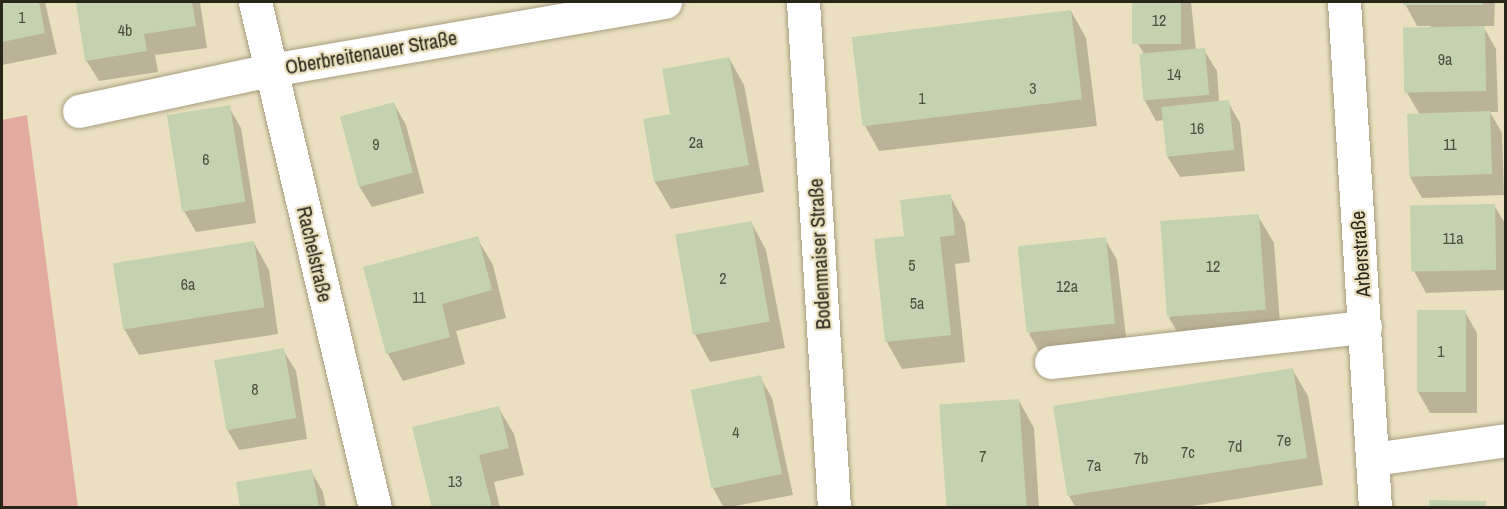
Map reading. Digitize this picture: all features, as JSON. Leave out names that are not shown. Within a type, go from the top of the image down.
[{"type":"street","name":"Rachelstraße","points":[[255,2],[375,507]]},
{"type":"street","name":"Oberbreitenauer Straße","points":[[79,111],[272,70],[665,2]]},
{"type":"street","name":"Bodenmaiser Straße","points":[[803,2],[834,507]]},
{"type":"street","name":"Arberstraße","points":[[1344,2],[1375,507]]},
{"type":"street","points":[[1051,362],[1365,327]]},
{"type":"street","points":[[1373,459],[1506,440]]},
{"type":"shaded area","points":[[27,115],[78,507],[2,507],[2,120]]},
{"type":"building","points":[[2,2],[39,2],[45,33],[2,42]]},
{"type":"building","points":[[76,2],[192,2],[196,26],[144,34],[147,51],[85,61]]},
{"type":"building","points":[[1132,2],[1181,2],[1181,44],[1132,44]]},
{"type":"building","points":[[1403,2],[1483,2],[1483,5],[1403,5]]},
{"type":"building","points":[[1071,10],[1082,99],[863,126],[852,37]]},
{"type":"building","points":[[1485,26],[1486,91],[1404,92],[1403,27]]},
{"type":"building","points":[[1205,48],[1209,95],[1143,101],[1139,54]]},
{"type":"building","points":[[729,57],[749,165],[654,182],[643,119],[670,114],[662,69]]},
{"type":"building","points":[[1229,100],[1234,150],[1167,157],[1161,107]]},
{"type":"building","points":[[394,102],[413,173],[359,187],[340,116]]},
{"type":"building","points":[[230,105],[245,202],[182,212],[167,115]]},
{"type":"building","points":[[1490,111],[1492,174],[1409,177],[1407,114]]},
{"type":"building","points":[[951,194],[955,235],[940,237],[951,335],[885,342],[874,239],[904,236],[900,200]]},
{"type":"building","points":[[1495,204],[1496,270],[1411,271],[1410,205]]},
{"type":"building","points":[[1259,214],[1266,310],[1167,317],[1160,221]]},
{"type":"building","points":[[752,221],[770,321],[693,335],[675,235]]},
{"type":"building","points":[[478,236],[492,290],[442,304],[450,337],[386,354],[363,267]]},
{"type":"building","points":[[1106,237],[1115,324],[1027,333],[1017,246]]},
{"type":"building","points":[[254,241],[264,307],[123,330],[113,263]]},
{"type":"building","points":[[1417,310],[1466,310],[1466,392],[1417,392]]},
{"type":"building","points":[[284,348],[296,418],[226,430],[214,360]]},
{"type":"building","points":[[1293,368],[1307,458],[1067,496],[1053,406]]},
{"type":"building","points":[[761,375],[782,474],[712,489],[691,390]]},
{"type":"building","points":[[1019,399],[1027,508],[946,508],[939,405]]},
{"type":"building","points":[[499,406],[509,448],[479,455],[492,508],[432,508],[412,427]]},
{"type":"building","points":[[312,469],[319,508],[240,508],[236,482]]},
{"type":"building","points":[[1429,500],[1486,501],[1486,508],[1429,508]]}]
